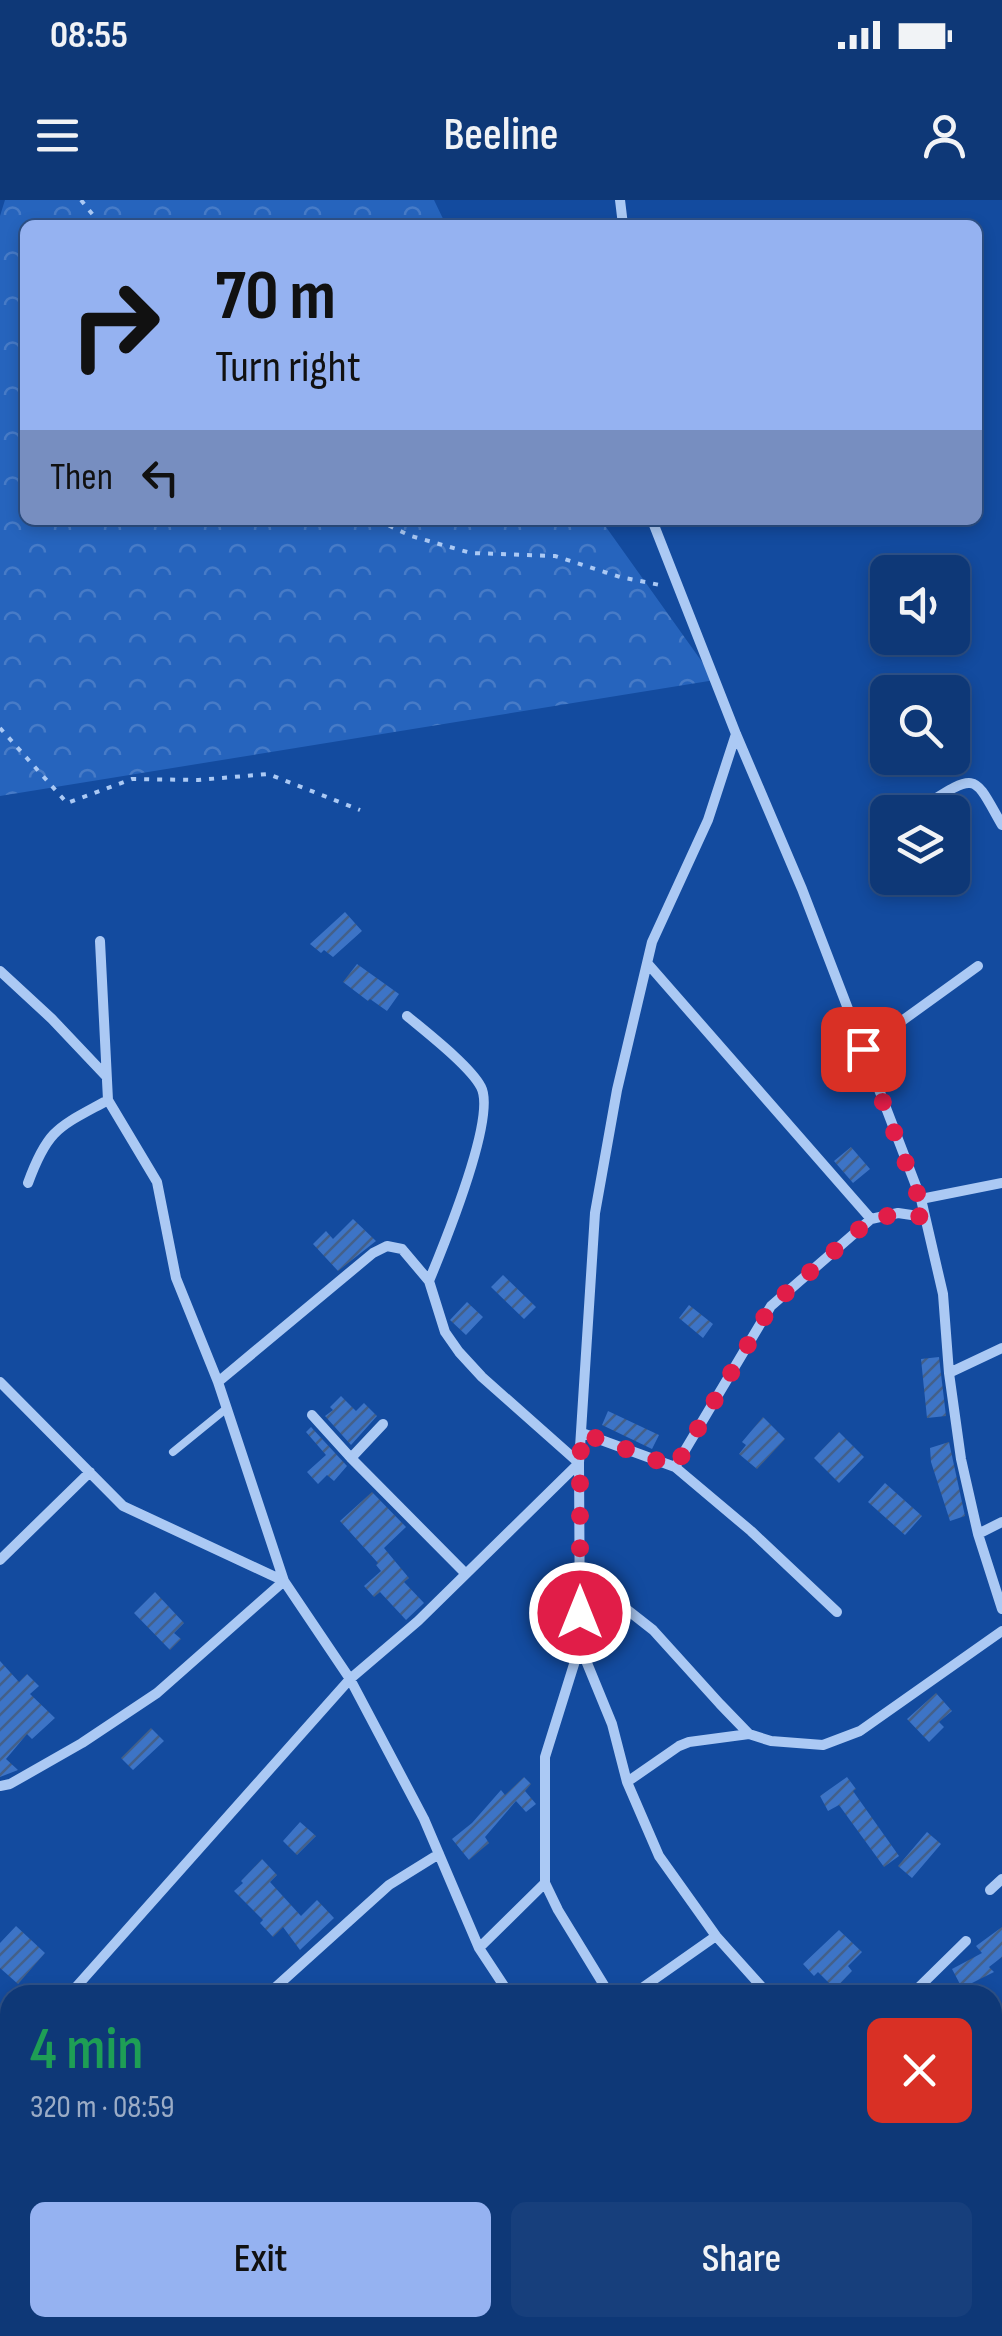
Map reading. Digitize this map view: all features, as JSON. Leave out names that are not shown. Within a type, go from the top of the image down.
[{"type":"street","points":[[654,525],[802,889],[926,1217],[943,1294],[961,1459],[978,1534],[1002,1608]]},
{"type":"street","points":[[604,1985],[545,1883],[545,1757],[580,1645],[580,1463],[595,1212],[652,942],[708,820],[736,734]]},
{"type":"street","points":[[941,795],[969,782],[982,787],[1002,825]]},
{"type":"street","points":[[100,941],[108,1100],[157,1182],[176,1278],[218,1382],[284,1581],[350,1679],[424,1820],[480,1948],[504,1985]]},
{"type":"street","points":[[648,964],[871,1219]]},
{"type":"street","points":[[863,1049],[978,966]]},
{"type":"street","points":[[0,970],[107,1076]]},
{"type":"street","points":[[407,1016],[459,1062],[480,1086],[486,1104],[454,1220],[429,1281]]},
{"type":"street","points":[[28,1184],[48,1138],[108,1100]]},
{"type":"street","points":[[920,1199],[1002,1183]]},
{"type":"street","points":[[675,1467],[771,1306],[871,1219],[898,1214],[926,1217]]},
{"type":"street","points":[[218,1382],[373,1252],[387,1246],[402,1249],[429,1281],[446,1332],[460,1352],[482,1377],[580,1463]]},
{"type":"street","points":[[950,1373],[1002,1348]]},
{"type":"street","points":[[0,1382],[123,1506],[284,1581]]},
{"type":"street","points":[[312,1415],[466,1574]]},
{"type":"street","points":[[351,1458],[383,1424]]},
{"type":"street","points":[[582,1433],[675,1467],[838,1612]]},
{"type":"street","points":[[79,1985],[350,1679],[418,1621],[580,1463]]},
{"type":"street","points":[[0,1560],[90,1472]]},
{"type":"street","points":[[978,1534],[1002,1522]]},
{"type":"street","points":[[0,1786],[82,1743],[157,1692],[284,1581]]},
{"type":"street","points":[[581,1581],[616,1601],[653,1630],[749,1734],[771,1742],[823,1745],[860,1731],[1002,1631]]},
{"type":"street","points":[[580,1645],[612,1724],[627,1782],[660,1856],[716,1936],[760,1985]]},
{"type":"street","points":[[627,1782],[689,1742],[749,1734]]},
{"type":"street","points":[[278,1985],[389,1886],[440,1854]]},
{"type":"street","points":[[990,1890],[1002,1879]]},
{"type":"street","points":[[480,1948],[545,1883]]},
{"type":"street","points":[[646,1985],[716,1936]]},
{"type":"street","points":[[921,1985],[966,1942]]},
{"type":"lane","points":[[173,1452],[227,1408]]},
{"type":"path","points":[[81,200],[97,220]]},
{"type":"path","points":[[388,525],[470,553],[555,556],[620,577],[679,590]]},
{"type":"path","points":[[0,728],[67,803],[132,779],[198,780],[268,774],[360,810]]},
{"type":"green space","points":[[5,200],[434,200],[444,220],[20,220],[20,525],[605,525],[715,680],[0,796],[0,216]]},
{"type":"building","points":[[345,912],[362,931],[333,957],[324,950],[321,953],[310,944]]},
{"type":"building","points":[[357,964],[399,994],[387,1011],[343,982]]},
{"type":"building","points":[[851,1147],[870,1169],[853,1183],[834,1161]]},
{"type":"building","points":[[353,1219],[376,1241],[338,1271],[313,1244],[326,1231],[333,1239]]},
{"type":"building","points":[[503,1275],[536,1307],[524,1319],[491,1287]]},
{"type":"building","points":[[467,1302],[483,1317],[466,1335],[450,1320]]},
{"type":"building","points":[[689,1305],[713,1324],[703,1338],[679,1318]]},
{"type":"building","points":[[939,1357],[946,1416],[927,1418],[921,1359]]},
{"type":"building","points":[[341,1396],[356,1411],[364,1403],[377,1416],[351,1445],[325,1416]]},
{"type":"building","points":[[608,1411],[659,1435],[652,1449],[602,1425]]},
{"type":"building","points":[[763,1417],[785,1439],[757,1469],[739,1454],[746,1445],[742,1442]]},
{"type":"building","points":[[311,1427],[347,1466],[334,1481],[327,1475],[318,1484],[307,1472],[326,1455],[306,1432]]},
{"type":"building","points":[[839,1432],[864,1457],[839,1483],[814,1458]]},
{"type":"building","points":[[949,1442],[965,1516],[950,1521],[930,1448]]},
{"type":"building","points":[[885,1483],[922,1516],[905,1535],[868,1502]]},
{"type":"building","points":[[372,1492],[406,1527],[384,1548],[409,1578],[404,1582],[424,1603],[406,1620],[380,1592],[374,1597],[364,1586],[381,1571],[340,1521]]},
{"type":"building","points":[[155,1592],[184,1623],[174,1633],[181,1639],[170,1650],[134,1613]]},
{"type":"building","points":[[0,1661],[19,1682],[27,1674],[39,1686],[30,1694],[55,1718],[32,1739],[27,1734],[6,1759],[18,1770],[0,1777]]},
{"type":"building","points":[[936,1693],[952,1711],[939,1722],[944,1727],[929,1742],[907,1719]]},
{"type":"building","points":[[151,1728],[164,1741],[133,1770],[121,1758]]},
{"type":"building","points":[[524,1777],[531,1784],[525,1791],[536,1804],[526,1812],[516,1801],[485,1837],[489,1843],[469,1860],[452,1839],[501,1790],[505,1795]]},
{"type":"building","points":[[847,1777],[899,1856],[884,1867],[839,1805],[828,1811],[820,1796]]},
{"type":"building","points":[[300,1822],[316,1836],[297,1855],[283,1841]]},
{"type":"building","points":[[927,1832],[941,1844],[912,1878],[898,1866]]},
{"type":"building","points":[[262,1859],[277,1875],[270,1882],[301,1916],[317,1900],[334,1918],[300,1950],[283,1927],[273,1937],[260,1923],[263,1920],[234,1891]]},
{"type":"building","points":[[16,1926],[45,1953],[18,1984],[0,1968],[0,1943]]},
{"type":"building","points":[[1002,1927],[1002,1957],[989,1967],[994,1972],[960,1985],[952,1969],[982,1953],[976,1946]]},
{"type":"building","points":[[839,1930],[862,1952],[848,1966],[852,1971],[839,1985],[831,1985],[818,1972],[814,1976],[803,1964]]},
{"type":"route","points":[[580,1613],[582,1433],[675,1467],[771,1306],[871,1219],[898,1214],[926,1217],[863,1049]]}]
